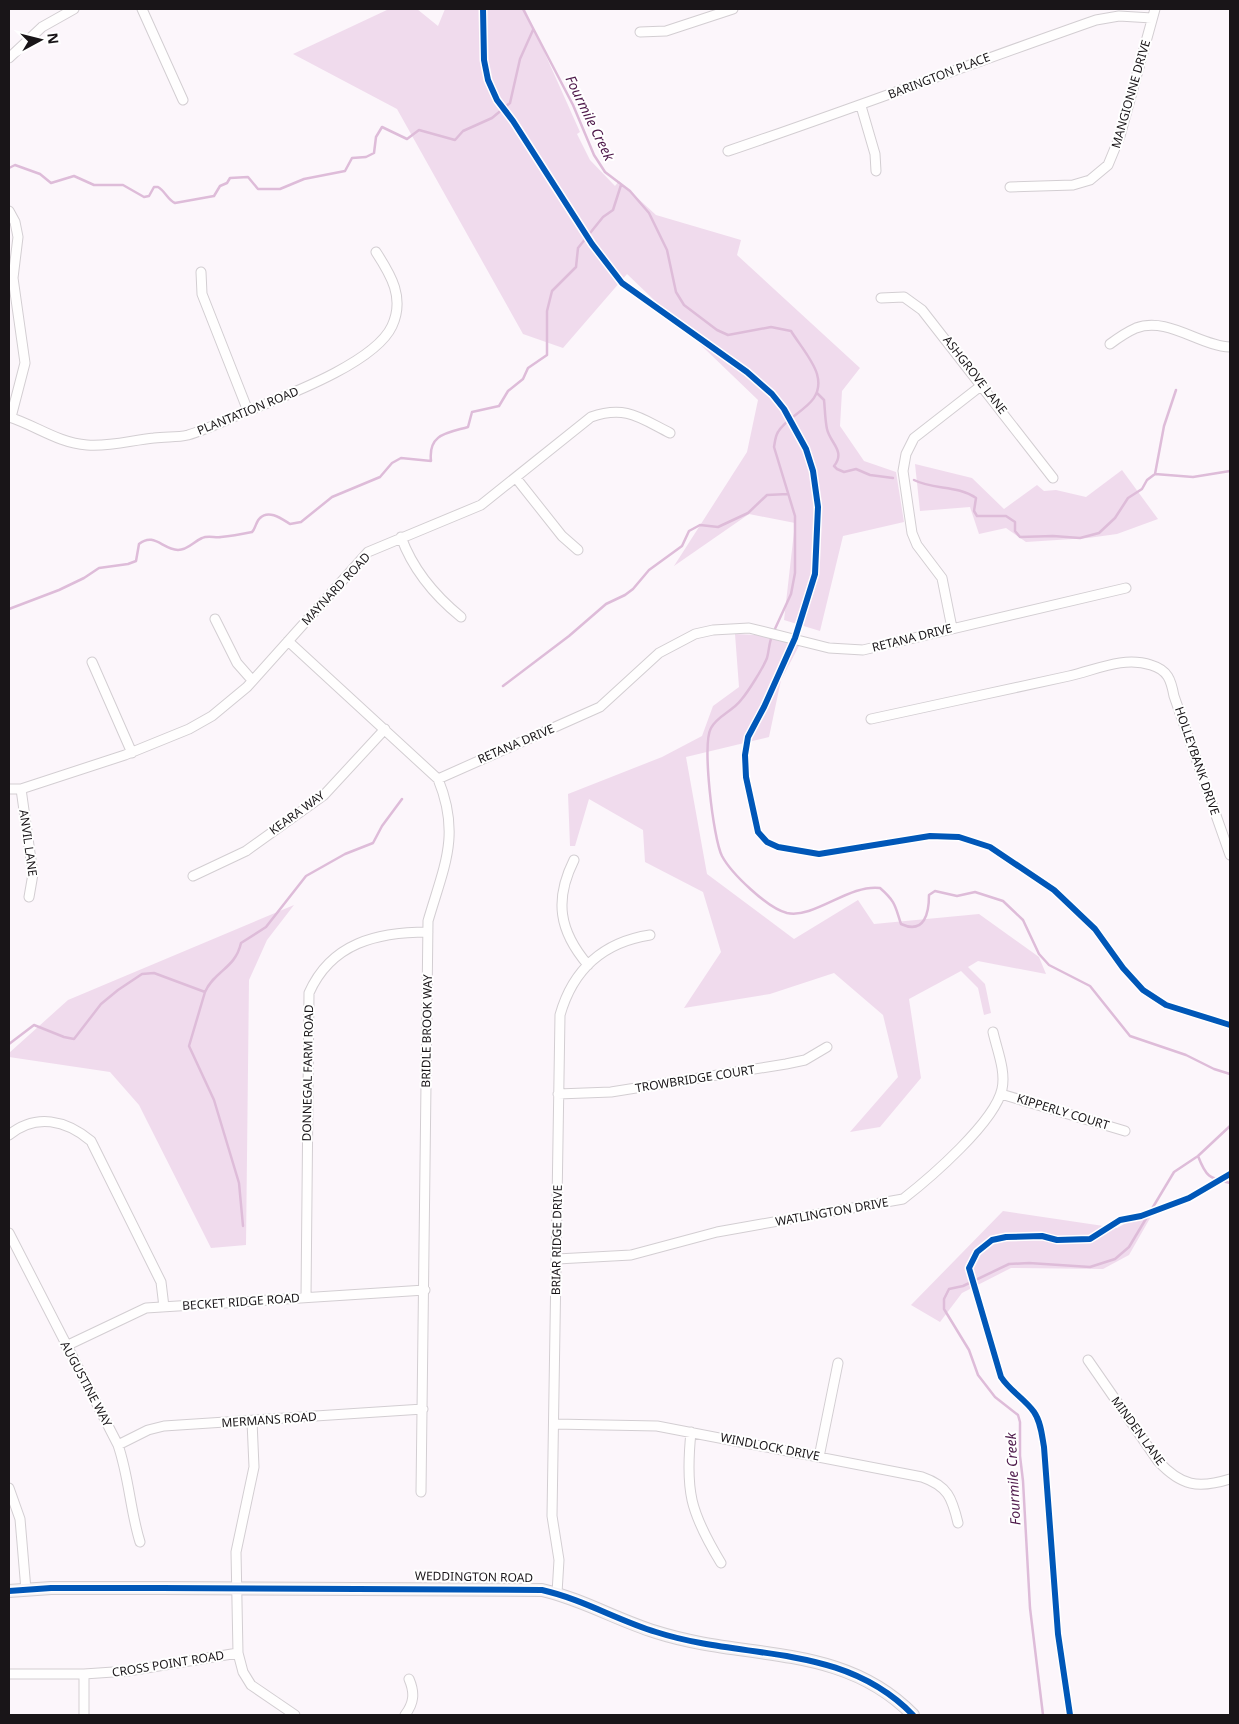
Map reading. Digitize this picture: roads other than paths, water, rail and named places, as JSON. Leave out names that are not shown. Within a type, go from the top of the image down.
[{"type":"main road","name":"WEDDINGTON ROAD","points":[[9,1591],[238,1588],[542,1590],[557,1593],[657,1633],[712,1646],[815,1661],[847,1670],[879,1686],[913,1715]]},
{"type":"street","points":[[9,58],[42,27],[74,9]]},
{"type":"street","points":[[142,9],[184,100]]},
{"type":"street","points":[[640,32],[666,31],[719,11],[733,9]]},
{"type":"street","name":"BARINGTON PLACE","points":[[728,151],[861,106],[943,73],[1096,20],[1154,13]]},
{"type":"street","name":"MANGIONNE DRIVE","points":[[1010,187],[1073,185],[1090,180],[1108,165],[1120,136],[1154,13]]},
{"type":"street","points":[[861,106],[875,154],[876,171]]},
{"type":"street","points":[[9,211],[18,237],[13,278],[25,363],[10,417]]},
{"type":"street","name":"PLANTATION ROAD","points":[[10,417],[68,442],[97,446],[159,437],[177,437],[319,382],[367,352],[384,338],[394,320],[397,298],[390,274],[376,252]]},
{"type":"street","points":[[202,272],[202,294],[248,411]]},
{"type":"street","name":"ASHGROVE LANE","points":[[881,298],[904,297],[922,310],[982,385],[1052,478]]},
{"type":"street","points":[[1110,344],[1137,327],[1151,326],[1168,328],[1211,343],[1230,347]]},
{"type":"street","points":[[952,628],[942,578],[917,545],[912,533],[903,471],[906,454],[914,438],[982,385]]},
{"type":"street","name":"MAYNARD ROAD","points":[[9,788],[21,789],[132,753],[199,724],[235,699],[368,552],[401,537],[465,514],[481,505],[580,425],[605,413],[622,411],[634,414],[670,433]]},
{"type":"street","points":[[516,478],[562,536],[578,550]]},
{"type":"street","points":[[401,537],[408,555],[426,583],[436,596],[461,617]]},
{"type":"street","name":"RETANA DRIVE","points":[[438,779],[600,706],[659,653],[683,638],[713,630],[749,628],[829,648],[863,650],[1126,588]]},
{"type":"street","points":[[215,619],[230,651],[252,680]]},
{"type":"street","name":"BRIDLE BROOK WAY","points":[[288,641],[386,729],[438,779],[446,799],[450,820],[444,875],[428,920],[421,1492]]},
{"type":"street","points":[[92,662],[132,753]]},
{"type":"street","name":"HOLLEYBANK DRIVE","points":[[871,719],[1071,676],[1118,663],[1145,663],[1161,669],[1169,676],[1174,696],[1230,855]]},
{"type":"street","name":"KEARA WAY","points":[[193,876],[246,851],[324,795],[386,729]]},
{"type":"street","name":"ANVIL LANE","points":[[21,789],[33,874],[30,897]]},
{"type":"street","points":[[574,860],[563,888],[564,920],[567,937],[588,965]]},
{"type":"street","name":"DONNEGAL FARM ROAD","points":[[306,1297],[309,993],[317,975],[339,952],[384,934],[428,932]]},
{"type":"street","name":"BRIAR RIDGE DRIVE","points":[[557,1593],[559,1560],[552,1516],[560,1015],[569,990],[597,956],[623,940],[650,935]]},
{"type":"street","name":"WATLINGTON DRIVE","points":[[556,1259],[631,1255],[717,1232],[903,1199],[920,1185],[988,1118],[1001,1094],[1002,1074],[992,1032]]},
{"type":"street","name":"TROWBRIDGE COURT","points":[[558,1094],[611,1092],[786,1064],[805,1060],[827,1048]]},
{"type":"street","name":"KIPPERLY COURT","points":[[1001,1094],[1125,1131]]},
{"type":"street","points":[[9,1135],[30,1123],[46,1120],[62,1123],[78,1130],[91,1141],[162,1282],[164,1307]]},
{"type":"street","name":"AUGUSTINE WAY","points":[[9,1233],[118,1444],[126,1470],[130,1505],[140,1542]]},
{"type":"street","name":"BECKET RIDGE ROAD","points":[[66,1346],[139,1311],[164,1307],[424,1290]]},
{"type":"street","name":"MINDEN LANE","points":[[1088,1360],[1158,1461],[1170,1474],[1197,1484],[1217,1483],[1230,1479]]},
{"type":"street","points":[[819,1457],[838,1363]]},
{"type":"street","name":"MERMANS ROAD","points":[[118,1444],[148,1430],[164,1426],[423,1410]]},
{"type":"street","points":[[252,1421],[254,1466],[236,1552],[238,1653],[243,1672],[252,1685],[295,1715]]},
{"type":"street","name":"WINDLOCK DRIVE","points":[[554,1424],[641,1425],[691,1432],[933,1481],[940,1485],[949,1496],[958,1524]]},
{"type":"street","points":[[691,1432],[688,1466],[692,1504],[705,1538],[721,1563]]},
{"type":"street","points":[[9,1488],[21,1524],[26,1590]]},
{"type":"street","name":"CROSS POINT ROAD","points":[[9,1674],[84,1674],[128,1671],[238,1653]]},
{"type":"street","points":[[84,1674],[84,1715]]},
{"type":"street","points":[[405,1715],[411,1705],[414,1694],[409,1679]]},
{"type":"waterway","name":"Fourmile Creek","points":[[523,9],[573,105],[594,155],[605,172],[630,191],[649,213],[667,250],[676,292],[684,305],[717,330],[728,335],[771,327],[791,331],[815,369],[818,385],[816,394],[805,408],[783,425],[775,440],[774,447],[795,516],[795,573],[791,594],[774,631]]},
{"type":"waterway","points":[[9,168],[15,165],[40,174],[51,183],[74,176],[94,185],[123,185],[144,197],[149,196],[154,187],[158,187],[175,203],[214,196],[220,186],[227,183],[230,178],[248,177],[258,189],[280,189],[304,179],[345,171],[352,158],[366,157],[374,153],[376,137],[382,127],[407,139],[419,130],[455,140],[463,131],[492,118],[510,103],[520,59],[533,30]]},
{"type":"waterway","points":[[9,609],[59,590],[84,578],[99,568],[136,561],[139,544],[144,541],[154,540],[172,549],[182,550],[204,537],[221,537],[252,532],[259,519],[267,514],[290,524],[301,522],[332,497],[380,477],[392,463],[401,458],[431,461],[431,452],[436,440],[446,433],[468,427],[472,412],[499,406],[508,391],[523,379],[528,368],[547,355],[547,311],[552,291],[576,267],[578,248],[603,217],[613,210],[621,185]]},
{"type":"waterway","points":[[1155,474],[1164,426],[1176,390]]},
{"type":"waterway","points":[[817,393],[824,400],[827,429],[838,451],[837,461],[834,466],[844,472],[856,469],[870,475],[893,478]]},
{"type":"waterway","points":[[914,480],[969,494],[976,498],[974,511],[977,516],[1006,516],[1015,522],[1015,531],[1020,537],[1053,536],[1080,538],[1099,533],[1115,518],[1128,498],[1142,489],[1147,480],[1155,474],[1193,477],[1230,471]]},
{"type":"waterway","points":[[503,686],[569,636],[606,604],[633,589],[649,570],[682,546],[689,531],[700,525],[718,527],[748,513],[767,495],[788,494]]},
{"type":"waterway","name":"Fourmile Creek","points":[[772,636],[767,658],[755,680],[738,704],[714,724],[709,737],[708,771],[712,812],[719,846],[722,856],[727,863],[750,889],[779,910],[787,913],[797,913],[820,907],[856,891],[880,888],[892,901],[901,924],[909,927],[916,926],[924,920],[928,908],[929,895],[935,891],[957,896],[975,892],[1003,901],[1023,920],[1039,954],[1049,965],[1090,986],[1130,1036],[1186,1055],[1214,1069],[1230,1074]]},
{"type":"waterway","points":[[243,1226],[239,1183],[214,1100],[189,1046],[205,992],[214,979],[234,959],[241,943],[266,927],[306,876],[345,854],[373,843],[382,826],[402,799]]},
{"type":"waterway","points":[[9,1044],[34,1025],[74,1039],[101,1004],[142,974],[154,973],[205,992]]},
{"type":"waterway","name":"Fourmile Creek","points":[[1043,1715],[1030,1608],[1020,1456],[1020,1422],[1018,1415],[995,1397],[978,1375],[969,1350],[944,1309],[944,1299],[949,1289],[963,1286],[1009,1264],[1029,1263],[1090,1267],[1115,1259],[1129,1247],[1174,1172],[1198,1156],[1230,1126]]},
{"type":"waterway","points":[[1198,1156],[1209,1176],[1230,1183]]}]
